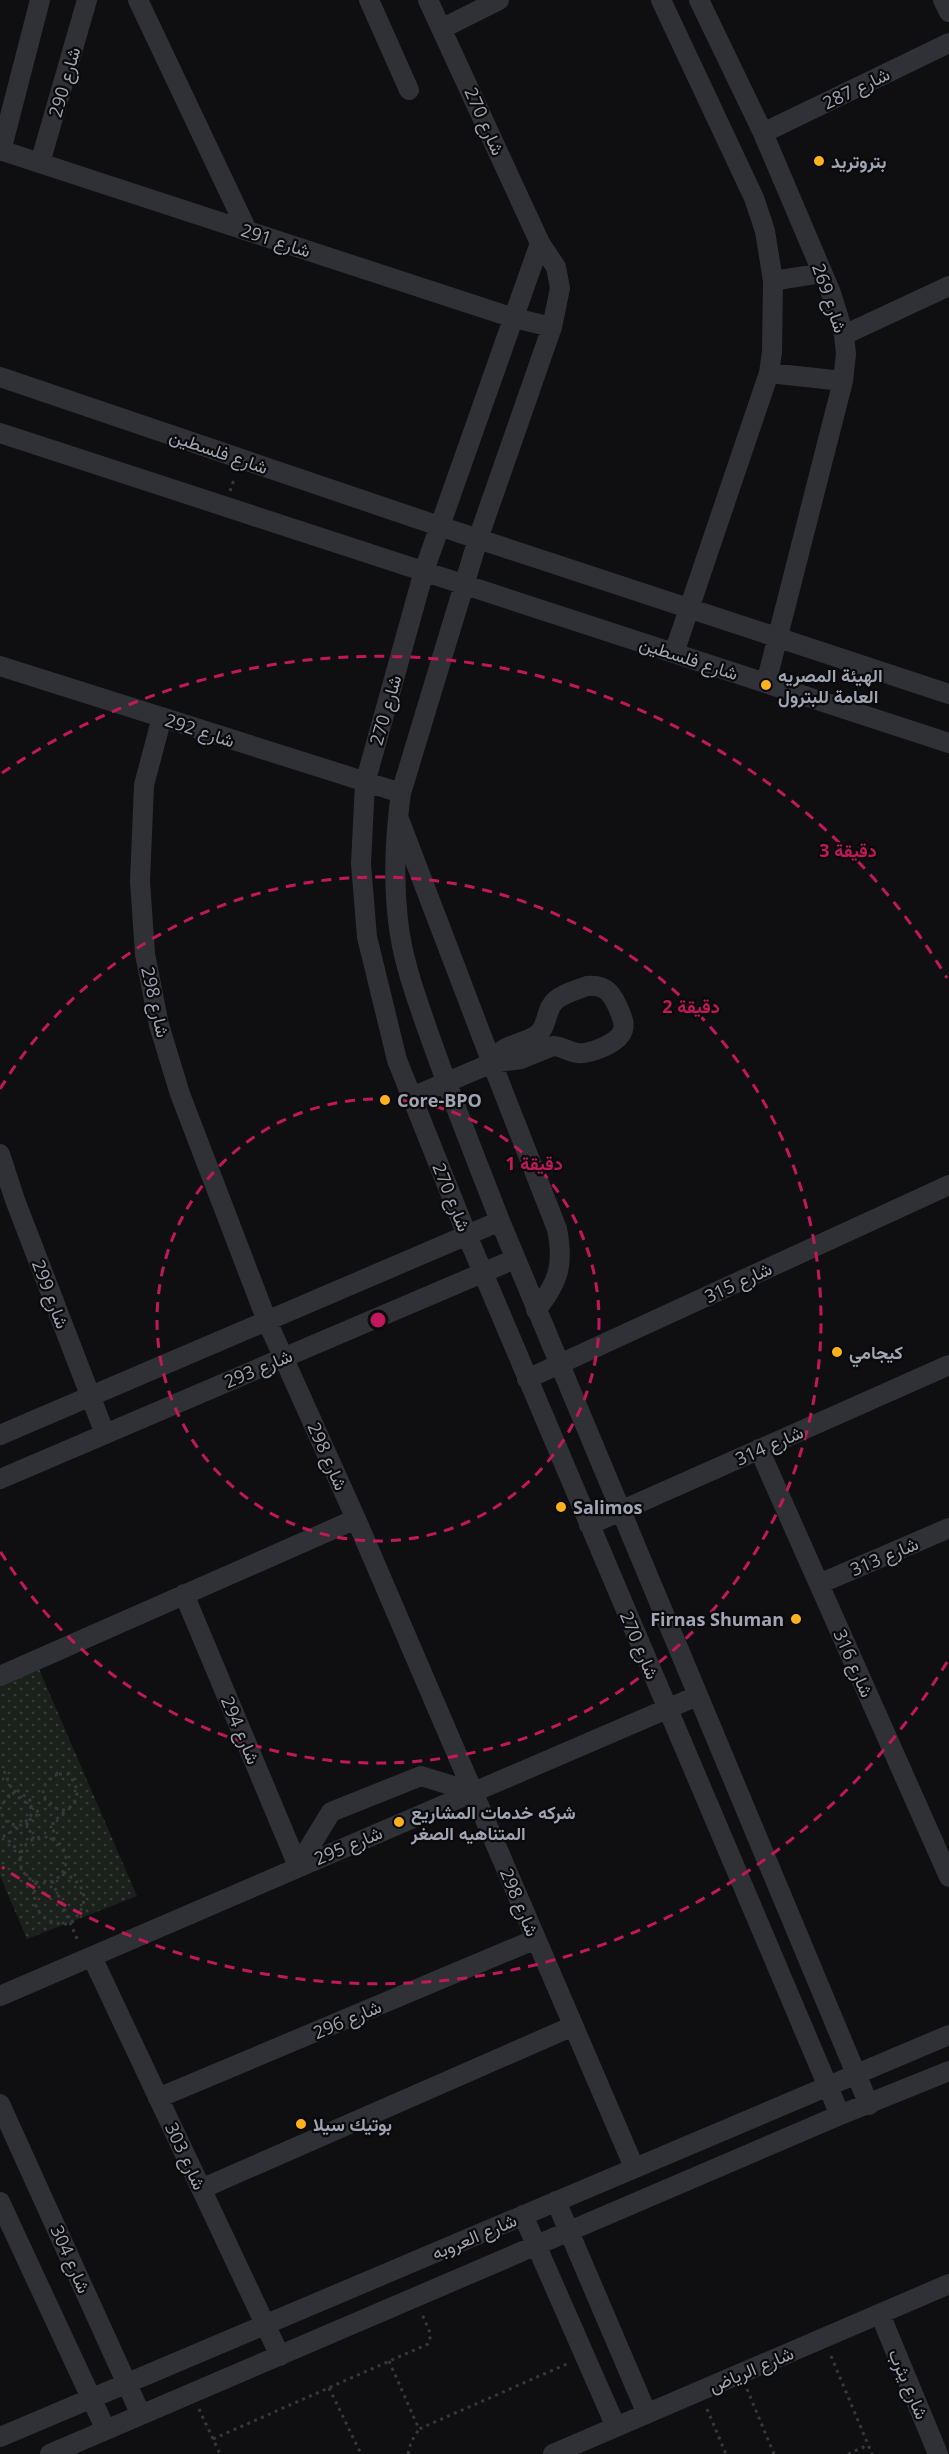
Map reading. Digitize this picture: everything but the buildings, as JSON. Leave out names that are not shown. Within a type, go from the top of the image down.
[{"type":"street","points":[[0,150],[40,0]]},
{"type":"street","name":"شارع 290","points":[[40,163],[87,0]]},
{"type":"street","points":[[138,0],[247,230]]},
{"type":"street","points":[[369,0],[409,90]]},
{"type":"street","name":"شارع 270","points":[[429,0],[540,243],[556,267],[560,288],[552,327],[463,585],[401,793],[394,879],[398,922],[406,964],[446,1082],[558,1365],[869,2105]]},
{"type":"street","points":[[442,28],[499,0]]},
{"type":"street","points":[[661,0],[754,198],[767,241],[773,281],[772,352],[769,373],[674,653]]},
{"type":"street","name":"شارع 269","points":[[699,0],[763,133],[839,313],[846,354],[843,381],[766,683]]},
{"type":"street","points":[[943,0],[949,12]]},
{"type":"street","name":"شارع 287","points":[[763,133],[949,43]]},
{"type":"street","name":"شارع 291","points":[[0,150],[514,318],[552,327]]},
{"type":"street","name":"شارع 270","points":[[540,243],[424,571],[365,783],[361,864],[367,937],[398,1060],[482,1273],[840,2115]]},
{"type":"street","points":[[773,281],[822,273]]},
{"type":"street","points":[[844,335],[949,286]]},
{"type":"street","points":[[769,373],[843,381]]},
{"type":"street","name":"شارع فلسطين","points":[[0,376],[478,539]]},
{"type":"street","points":[[0,433],[424,571]]},
{"type":"street","points":[[478,539],[949,694]]},
{"type":"street","name":"شارع فلسطين","points":[[424,571],[949,743]]},
{"type":"street","name":"شارع 292","points":[[0,666],[401,793]]},
{"type":"street","name":"شارع 298","points":[[162,717],[146,773],[140,881],[145,954],[159,1025],[180,1094],[267,1321],[356,1519],[634,2168]]},
{"type":"street","points":[[398,815],[557,1229],[561,1250],[559,1272],[550,1293],[536,1310]]},
{"type":"street","points":[[412,1097],[492,1063],[521,1059],[553,1046],[567,1052],[583,1053],[616,1040],[622,1032],[623,1021],[613,995],[604,988],[592,985],[558,998],[550,1007],[544,1026],[534,1036],[500,1050],[492,1063]]},
{"type":"street","points":[[544,1026],[553,1046]]},
{"type":"street","name":"شارع 299","points":[[0,1154],[7,1204],[105,1434]]},
{"type":"street","name":"شارع 315","points":[[527,1379],[949,1185]]},
{"type":"street","points":[[0,1435],[500,1221]]},
{"type":"street","name":"شارع 293","points":[[0,1479],[515,1259]]},
{"type":"street","name":"شارع 314","points":[[589,1525],[949,1365]]},
{"type":"street","name":"شارع 316","points":[[759,1449],[947,1866]]},
{"type":"street","points":[[0,1676],[356,1519]]},
{"type":"street","name":"شارع 313","points":[[819,1584],[949,1528]]},
{"type":"street","name":"شارع 294","points":[[184,1594],[298,1866]]},
{"type":"street","name":"شارع 295","points":[[0,1996],[697,1696]]},
{"type":"street","points":[[298,1866],[331,1812],[421,1776],[473,1792]]},
{"type":"street","name":"شارع 296","points":[[158,2098],[536,1939]]},
{"type":"street","name":"شارع 303","points":[[89,1958],[280,2356]]},
{"type":"street","points":[[201,2189],[573,2026]]},
{"type":"street","name":"شارع العروبه","points":[[0,2437],[949,2035]]},
{"type":"street","name":"شارع العروبه","points":[[50,2454],[570,2233],[840,2115],[949,2071]]},
{"type":"street","name":"شارع 304","points":[[0,2104],[141,2415]]},
{"type":"street","points":[[556,2201],[647,2414]]},
{"type":"street","points":[[0,2202],[105,2430]]},
{"type":"street","points":[[523,2215],[616,2427]]},
{"type":"street","name":"شارع الرياض","points":[[553,2454],[949,2284]]},
{"type":"street","name":"شارع يثرب","points":[[880,2314],[938,2454]]},
{"type":"path","points":[[225,507],[240,458]]},
{"type":"path","points":[[4,1771],[14,1794],[40,1813]]},
{"type":"path","points":[[54,1840],[40,1838],[34,1840],[28,1843],[21,1853],[21,1868],[30,1879],[36,1882],[52,1881],[63,1872],[65,1858],[63,1851],[54,1840],[53,1822],[67,1810],[75,1803],[78,1794],[68,1774],[59,1774],[51,1777],[45,1785],[43,1794],[46,1803],[55,1810],[67,1810]]},
{"type":"path","points":[[17,1790],[22,1794],[30,1800],[31,1815],[24,1823],[8,1824],[0,1809],[7,1797],[17,1790]]},
{"type":"path","points":[[22,1794],[40,1813]]},
{"type":"path","points":[[21,1853],[4,1836],[40,1813]]},
{"type":"path","points":[[24,1823],[34,1840]]},
{"type":"path","points":[[36,1882],[33,1896],[36,1908],[45,1919],[57,1924],[70,1924],[82,1911],[84,1895],[78,1880],[63,1872]]},
{"type":"path","points":[[52,1881],[70,1924],[89,1958]]},
{"type":"path","points":[[213,2439],[428,2344],[431,2335],[416,2298]]},
{"type":"path","points":[[824,2338],[872,2454]]},
{"type":"path","points":[[408,2454],[411,2442],[419,2429],[585,2356]]},
{"type":"path","points":[[389,2361],[419,2429]]},
{"type":"path","points":[[740,2373],[774,2454]]},
{"type":"path","points":[[329,2388],[361,2454]]},
{"type":"path","points":[[700,2391],[726,2454]]},
{"type":"path","points":[[192,2393],[220,2454]]},
{"type":"path","points":[[848,2454],[868,2445]]},
{"type":"shaded area","points":[[39,1669],[137,1896],[27,1939],[0,1876],[0,1685]]},
{"type":"place","name":"بتروتريد","points":[[819,161]]},
{"type":"place","name":"الهيئة المصريه العامة للبترول","points":[[766,685]]},
{"type":"place","name":"Core-BPO","points":[[385,1100]]},
{"type":"place","name":"كيجامي","points":[[837,1352]]},
{"type":"place","name":"Salimos","points":[[561,1507]]},
{"type":"place","name":"Firnas Shuman","points":[[796,1619]]},
{"type":"place","name":"شركه خدمات المشاريع المتناهيه الصغر","points":[[399,1822]]},
{"type":"place","name":"بوتيك سيلا","points":[[301,2124]]}]
